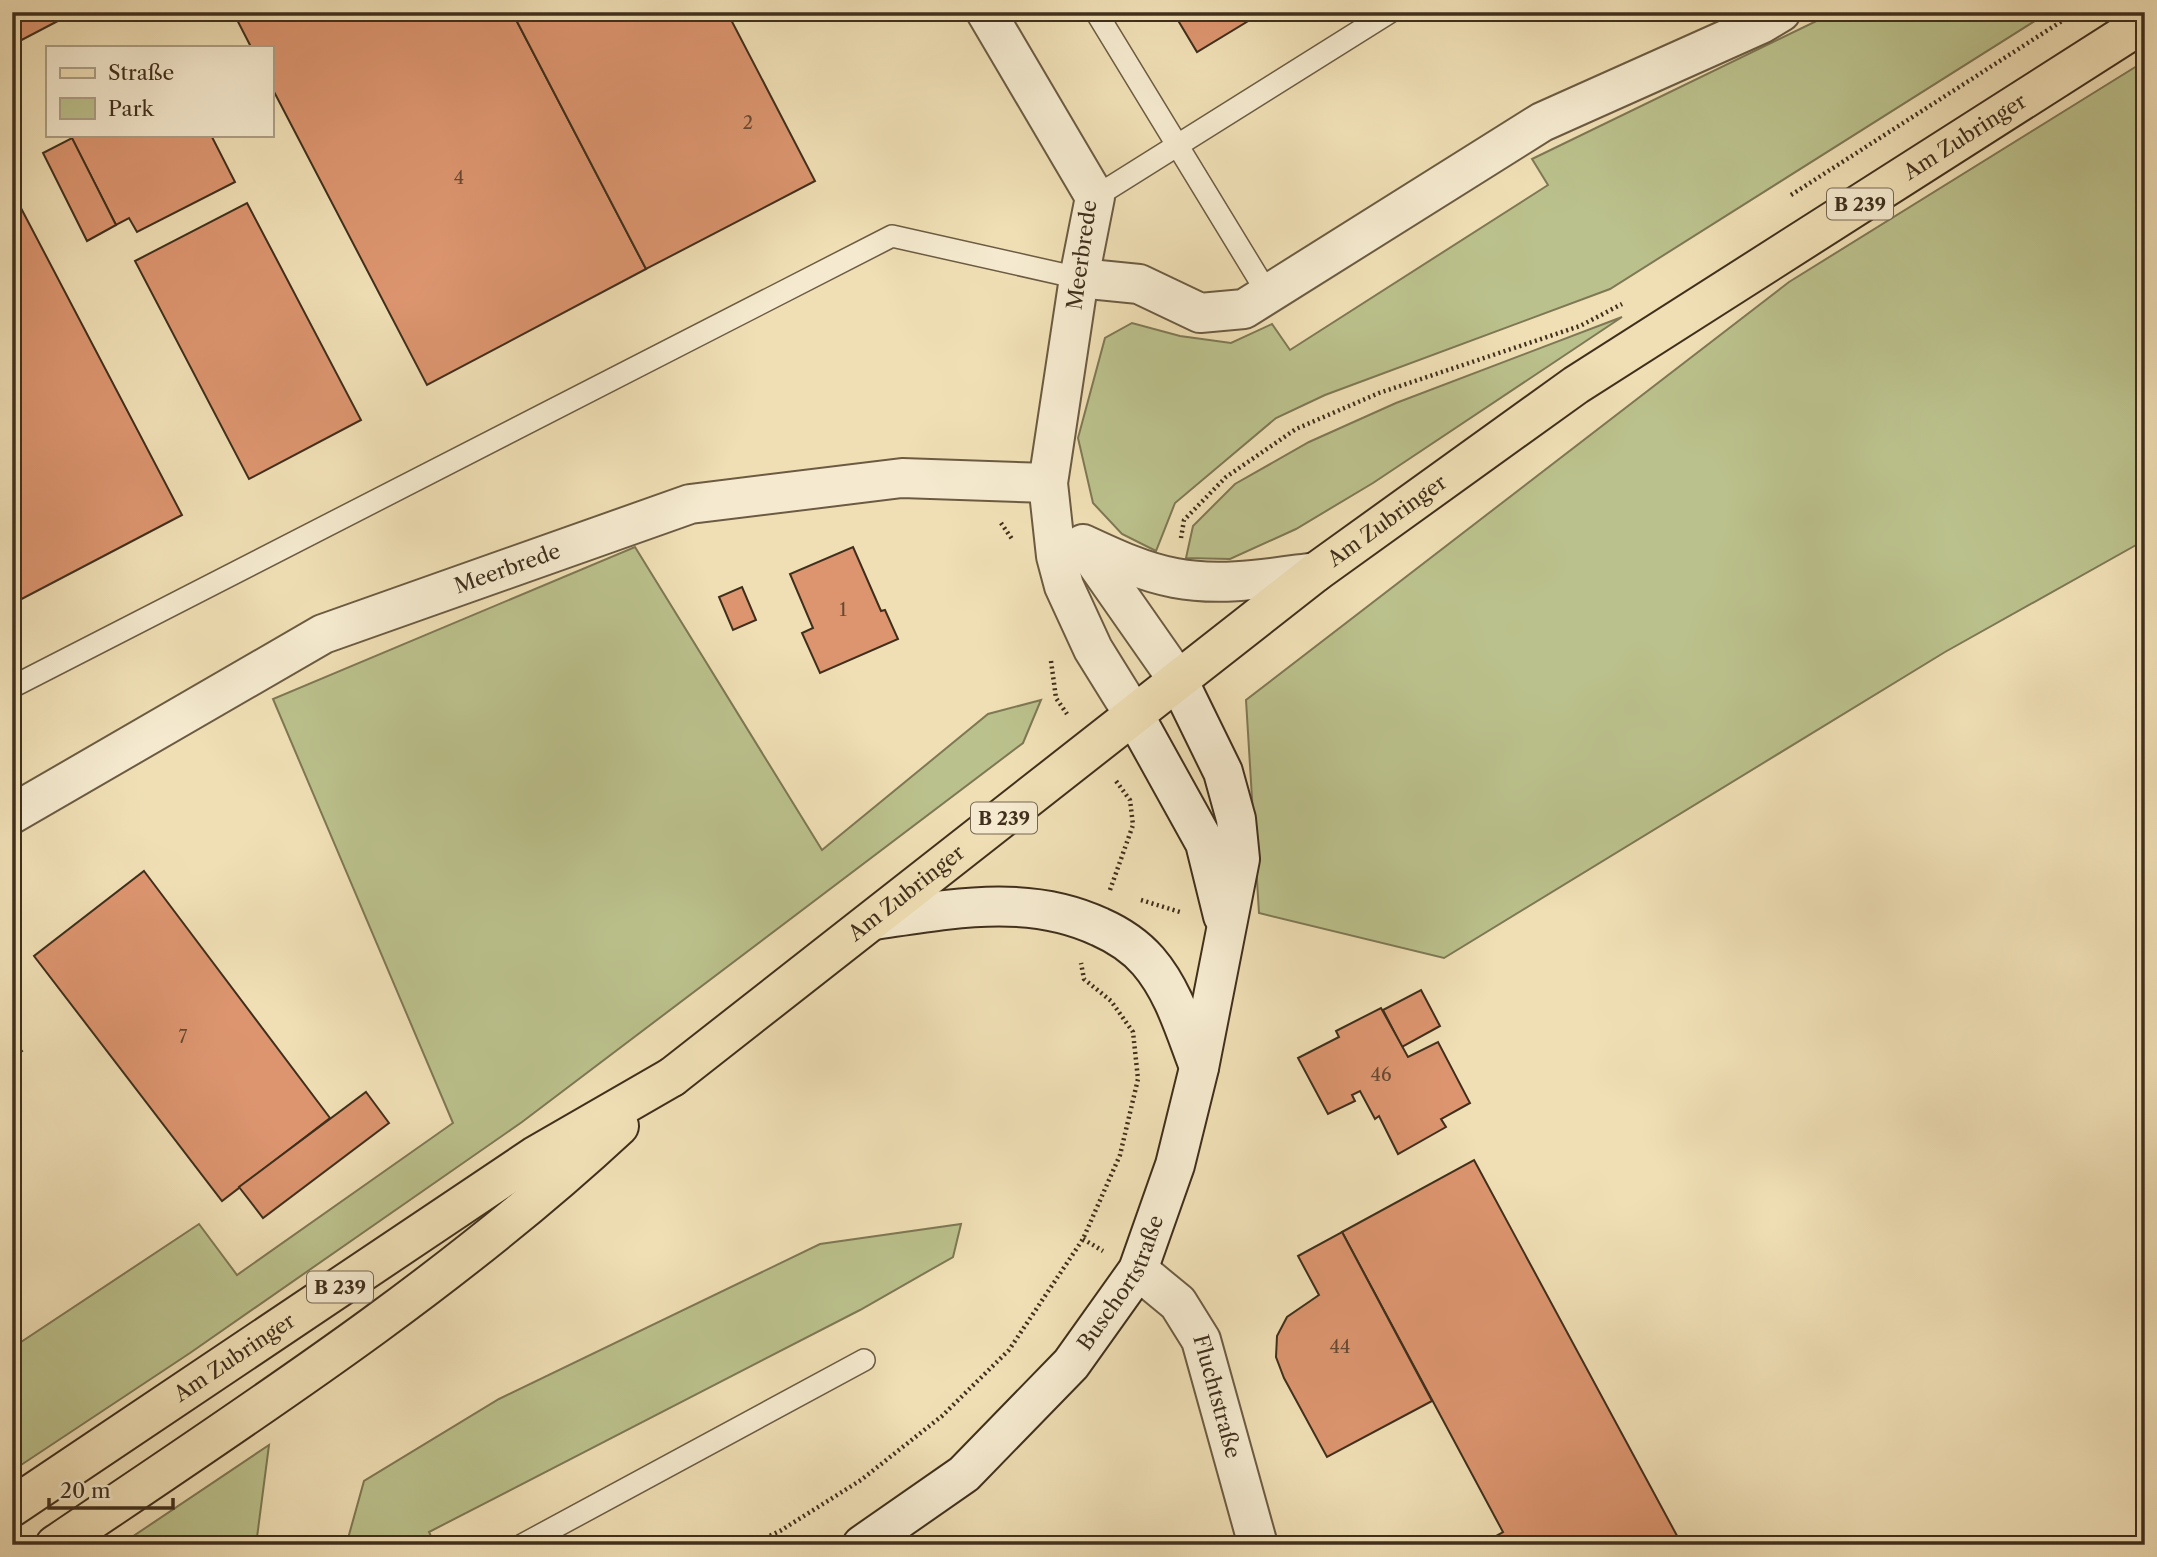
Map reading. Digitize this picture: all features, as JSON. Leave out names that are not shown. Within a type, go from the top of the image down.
[{"type":"main road","name":"Am Zubringer","points":[[55,1545],[341,1348],[514,1219],[672,1077],[1316,572],[1576,385],[2145,22]]},
{"type":"main road","name":"Am Zubringer","points":[[12,1507],[535,1156],[672,1077]]},
{"type":"street","name":"Meerbrede","points":[[986,12],[1095,197],[1079,278],[1050,499],[1056,555],[1064,586],[1093,649],[1134,715]]},
{"type":"street","points":[[1079,278],[1139,284],[1200,313],[1244,309],[1542,122],[1761,24],[1781,12]]},
{"type":"street","name":"Meerbrede","points":[[12,814],[324,634],[690,504],[902,478],[1050,499]]},
{"type":"street","points":[[1050,499],[1178,680]]},
{"type":"street","points":[[1083,544],[1126,564],[1174,578],[1202,581],[1249,580],[1316,572]]},
{"type":"street","name":"Buschortstraße","points":[[862,1545],[964,1474],[1071,1364],[1138,1270],[1175,1165],[1199,1068],[1240,859],[1236,819],[1223,772],[1178,680]]},
{"type":"street","name":"Buschortstraße","points":[[1134,715],[1205,843],[1225,926]]},
{"type":"street","points":[[874,920],[951,909],[1018,906],[1064,912],[1096,925],[1121,937],[1148,960],[1173,1000],[1199,1068]]},
{"type":"street","name":"Fluchtstraße","points":[[1138,1270],[1178,1303],[1201,1340],[1258,1545]]},
{"type":"lane","points":[[1096,12],[1268,294]]},
{"type":"lane","points":[[1095,197],[1390,12]]},
{"type":"lane","points":[[12,687],[892,236],[1079,278]]},
{"type":"lane","points":[[522,1545],[864,1360]]},
{"type":"path","points":[[1790,196],[2076,12]]},
{"type":"path","points":[[1174,578],[1184,520],[1226,477],[1296,429],[1379,393],[1580,326],[1626,301]]},
{"type":"path","points":[[1054,681],[1093,649]]},
{"type":"path","points":[[750,1545],[780,1531],[861,1480],[942,1416],[1009,1350],[1083,1239],[1120,1156],[1138,1079],[1133,1032],[1111,1001],[1084,979],[1080,966],[1133,825],[1130,800],[1092,749]]},
{"type":"path","points":[[1110,890],[1123,894]]},
{"type":"path","points":[[1136,898],[1225,926]]},
{"type":"green space","points":[[1835,12],[2049,12],[1610,289],[1325,395],[1276,418],[1175,503],[1156,551],[1122,534],[1093,503],[1078,438],[1105,338],[1132,323],[1180,336],[1231,343],[1272,324],[1290,350],[1548,185],[1532,159]]},
{"type":"green space","points":[[2145,61],[2145,540],[1945,652],[1444,958],[1259,913],[1246,700],[1789,282]]},
{"type":"green space","points":[[1622,317],[1373,483],[1296,529],[1230,559],[1186,558],[1193,526],[1235,484],[1309,442],[1396,403]]},
{"type":"green space","points":[[635,547],[822,850],[988,714],[1041,700],[1023,743],[522,1122],[190,1353],[12,1471],[12,1348],[199,1224],[237,1275],[453,1123],[273,699]]},
{"type":"green space","points":[[961,1224],[953,1257],[860,1310],[429,1532],[435,1545],[344,1545],[364,1481],[499,1399],[820,1244]]},
{"type":"green space","points":[[269,1445],[256,1545],[120,1545]]},
{"type":"building","points":[[12,12],[75,12],[12,45]]},
{"type":"building","points":[[233,12],[512,12],[646,269],[427,385],[273,90],[273,46],[250,46]]},
{"type":"building","points":[[512,12],[727,12],[815,181],[646,269]]},
{"type":"building","points":[[1173,12],[1263,12],[1197,52]]},
{"type":"building","points":[[71,136],[212,136],[235,182],[137,232],[129,218],[116,225]]},
{"type":"building","points":[[72,138],[116,225],[87,241],[43,153]]},
{"type":"building","points":[[12,191],[182,515],[12,604]]},
{"type":"building","points":[[247,203],[361,420],[249,479],[135,261]]},
{"type":"building","points":[[853,547],[881,611],[885,610],[898,639],[820,673],[802,633],[813,628],[790,574]]},
{"type":"building","points":[[742,587],[756,620],[733,630],[719,597]]},
{"type":"building","points":[[144,871],[330,1118],[222,1201],[34,956]]},
{"type":"building","points":[[1421,990],[1440,1026],[1402,1047],[1383,1010]]},
{"type":"building","points":[[1381,1008],[1408,1057],[1438,1042],[1470,1103],[1441,1119],[1446,1127],[1398,1154],[1379,1116],[1375,1119],[1360,1091],[1352,1095],[1355,1101],[1328,1114],[1298,1058],[1339,1037],[1336,1031]]},
{"type":"building","points":[[12,1039],[22,1051],[12,1059]]},
{"type":"building","points":[[366,1092],[389,1123],[263,1218],[239,1187]]},
{"type":"building","points":[[1474,1160],[1682,1545],[1480,1545],[1503,1532],[1342,1232]]},
{"type":"building","points":[[1342,1232],[1432,1401],[1327,1457],[1284,1378],[1276,1357],[1277,1336],[1287,1317],[1319,1295],[1298,1256]]}]
